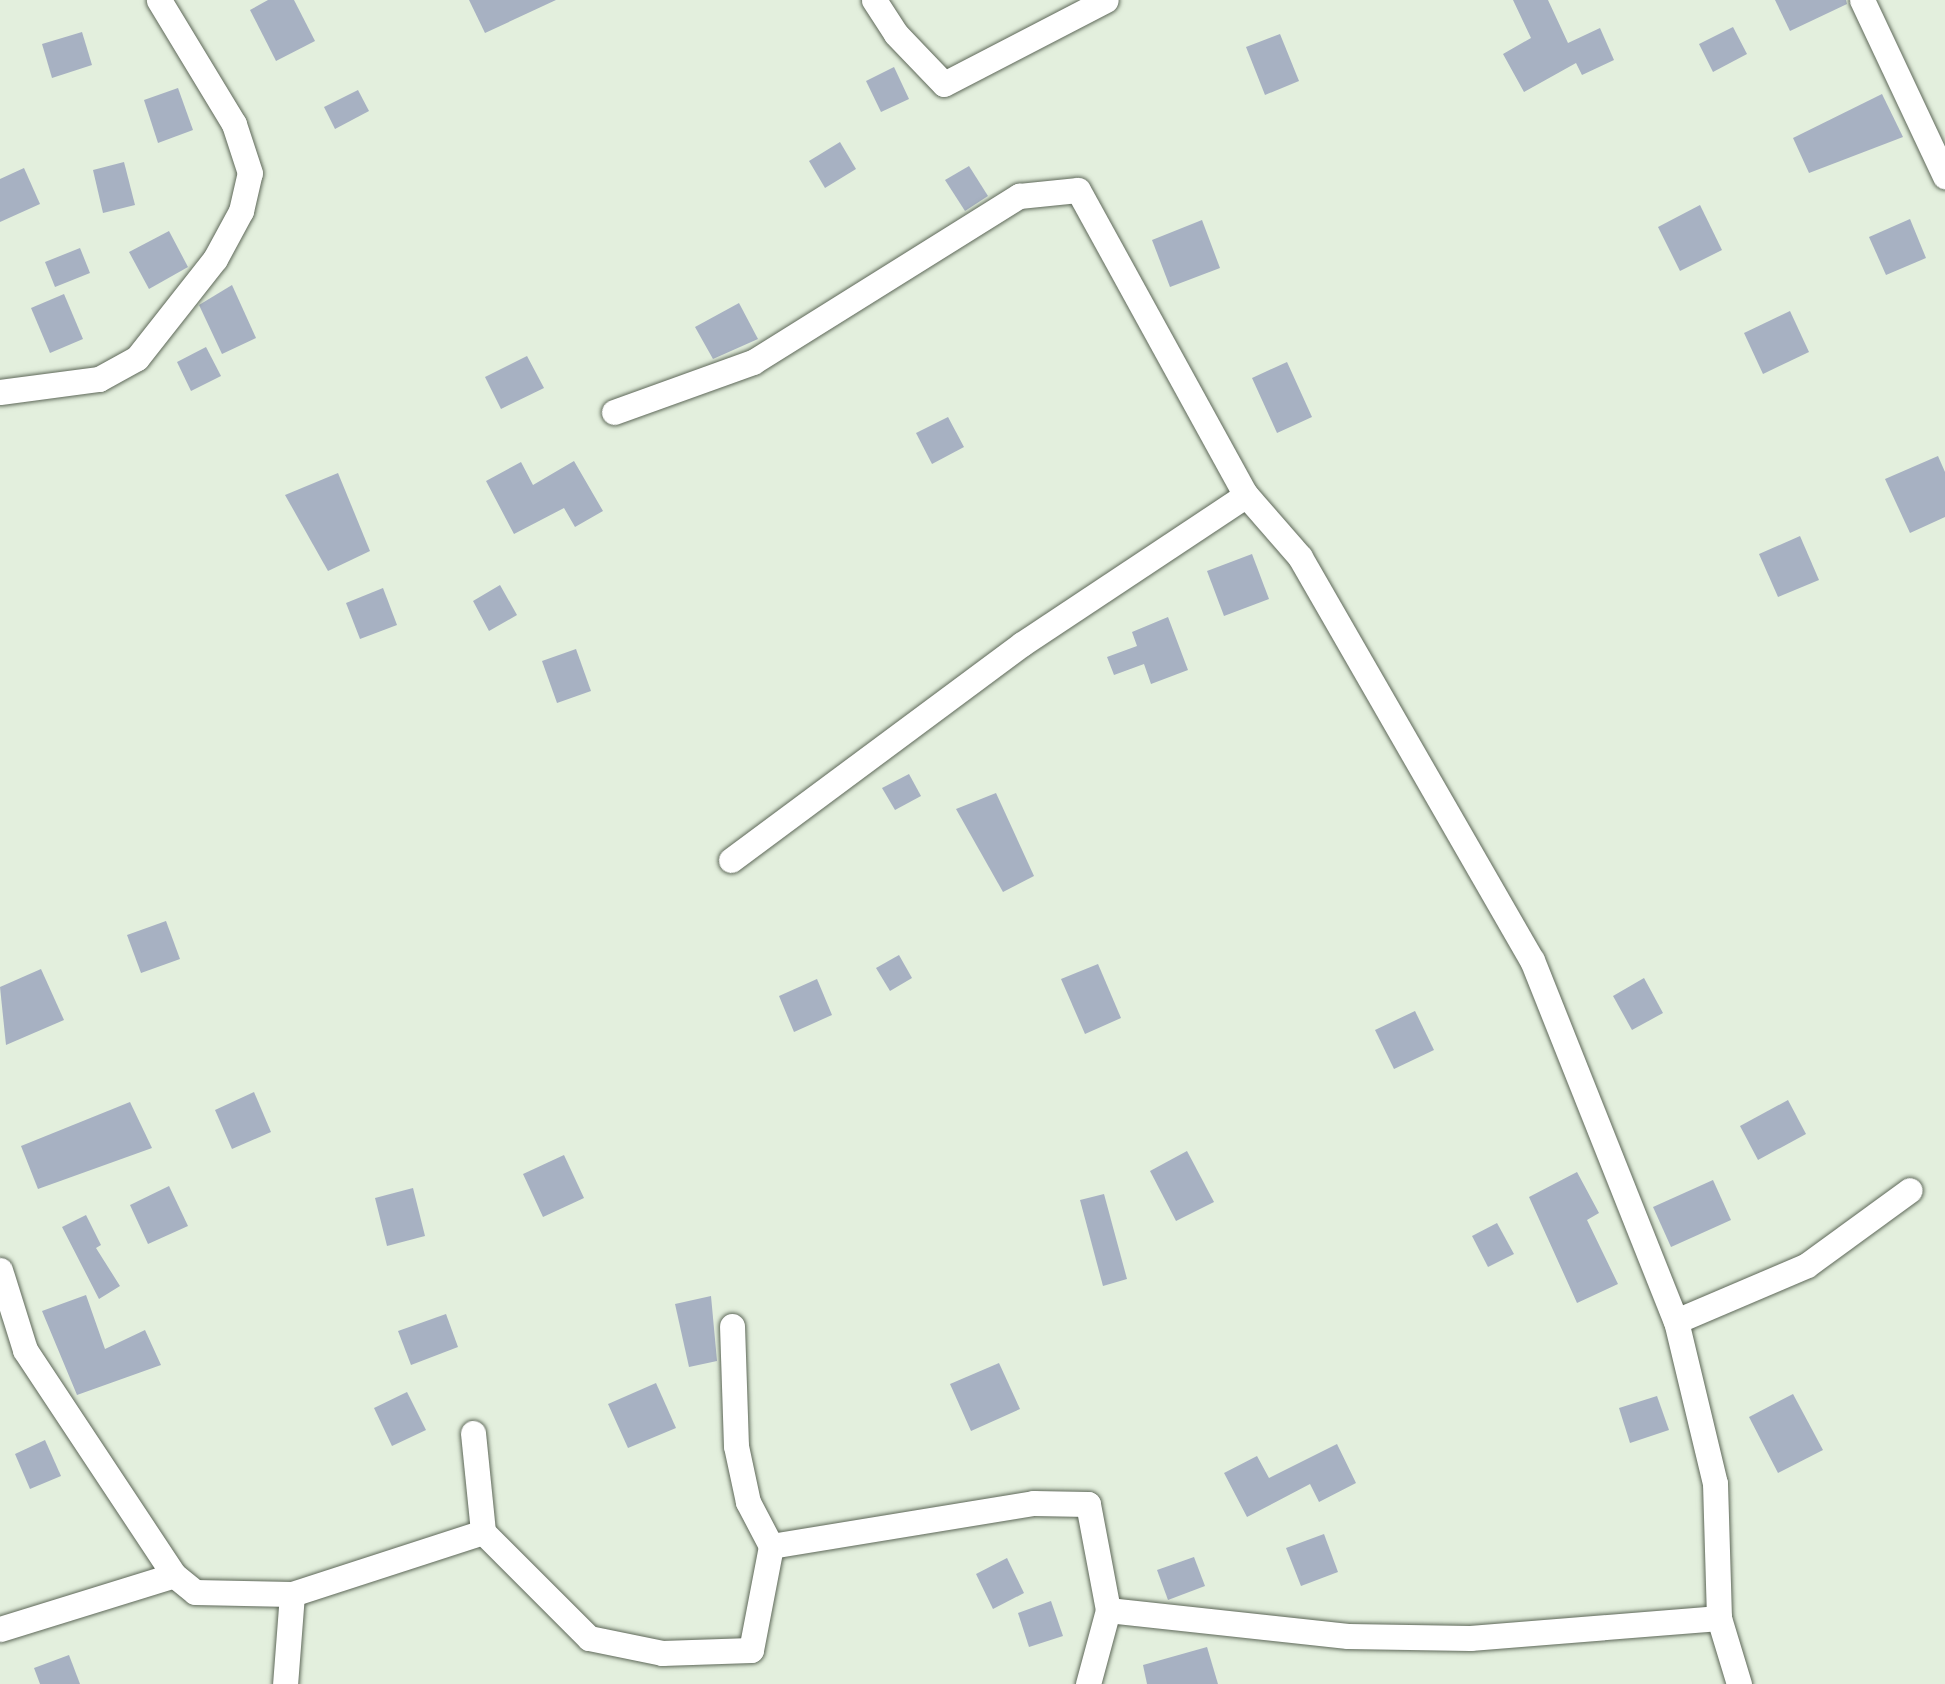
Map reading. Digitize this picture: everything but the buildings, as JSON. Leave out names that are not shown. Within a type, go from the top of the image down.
[{"type":"street","points":[[0,392],[99,379],[136,358],[215,259],[242,211],[250,173],[234,124],[160,0]]},
{"type":"street","points":[[874,0],[896,34],[944,84],[1106,0]]},
{"type":"street","points":[[1862,0],[1945,176]]},
{"type":"street","points":[[614,412],[752,362],[1018,196],[1078,190],[1246,495],[1300,558],[1532,960],[1676,1321],[1715,1482],[1719,1618],[1739,1684]]},
{"type":"street","points":[[731,860],[1022,644],[1246,495]]},
{"type":"street","points":[[1676,1321],[1807,1265],[1910,1190]]},
{"type":"street","points":[[0,1270],[25,1350],[174,1575],[195,1592],[292,1594],[483,1532]]},
{"type":"street","points":[[472,1434],[483,1532],[589,1638],[662,1653],[751,1650],[771,1546],[748,1502],[736,1446],[732,1326]]},
{"type":"street","points":[[771,1546],[1033,1503],[1088,1504],[1108,1610],[1088,1684]]},
{"type":"street","points":[[0,1629],[174,1575]]},
{"type":"street","points":[[285,1684],[292,1594]]},
{"type":"street","points":[[1108,1610],[1348,1636],[1470,1638],[1719,1618]]}]
